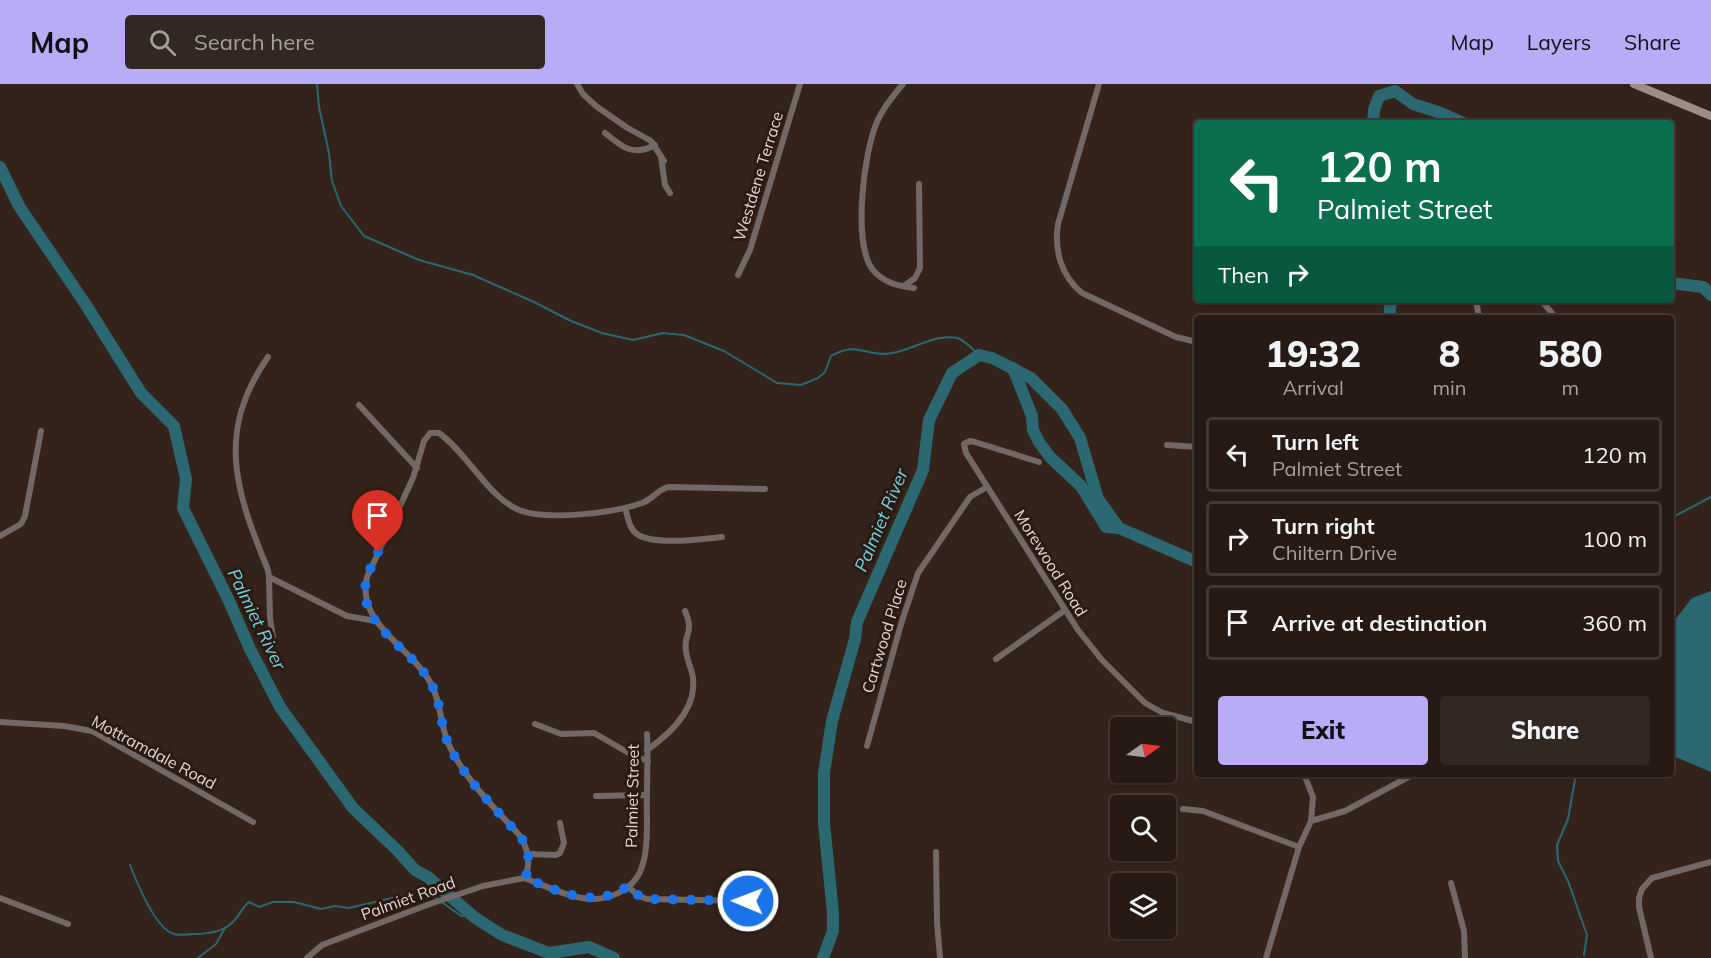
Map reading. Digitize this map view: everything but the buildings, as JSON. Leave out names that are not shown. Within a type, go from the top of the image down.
[{"type":"street","points":[[577,84],[596,106],[626,127],[642,134],[655,145],[663,159],[665,185],[670,193]]},
{"type":"street","name":"Westdene Terrace","points":[[738,275],[750,250],[800,84]]},
{"type":"street","points":[[903,84],[877,121],[867,151],[864,170],[862,234],[866,258],[872,270],[892,285],[914,288]]},
{"type":"street","points":[[1099,84],[1058,224],[1056,244],[1061,265],[1074,286],[1082,292],[1176,337],[1194,341]]},
{"type":"street","points":[[1634,84],[1711,116]]},
{"type":"street","points":[[605,133],[624,149],[642,150],[655,145]]},
{"type":"street","points":[[903,287],[915,278],[920,268],[919,184]]},
{"type":"street","points":[[1544,303],[1554,315]]},
{"type":"street","points":[[268,357],[257,373],[242,404],[238,417],[236,440],[242,498],[268,570],[273,637]]},
{"type":"street","points":[[359,405],[417,468]]},
{"type":"street","points":[[0,536],[21,525],[25,516],[41,431]]},
{"type":"street","points":[[748,901],[647,899],[639,896],[628,886],[618,894],[592,899],[575,896],[525,878],[528,872],[528,855],[521,837],[471,780],[454,754],[445,734],[430,680],[376,621],[366,601],[365,585],[417,468],[424,441],[430,434],[436,432],[451,443],[495,494],[519,510],[548,514],[601,513],[648,501],[662,489],[669,487],[765,489]]},
{"type":"street","name":"Morewood Road","points":[[1039,462],[975,442],[964,444],[966,453],[987,487],[1065,610],[1097,654],[1138,698],[1163,712],[1194,721]]},
{"type":"street","points":[[1167,445],[1194,447]]},
{"type":"street","name":"Cartwood Place","points":[[867,746],[898,633],[918,573],[970,498],[987,487]]},
{"type":"street","points":[[625,508],[631,526],[639,535],[683,541],[722,537]]},
{"type":"street","points":[[269,577],[347,616],[376,621]]},
{"type":"street","points":[[996,659],[1065,610]]},
{"type":"street","points":[[647,750],[662,740],[677,724],[688,708],[693,694],[693,676],[685,646],[691,627],[686,611]]},
{"type":"street","name":"Mottramdale Road","points":[[0,722],[83,728],[92,731],[253,822]]},
{"type":"street","points":[[536,724],[561,734],[594,733],[626,752],[648,761]]},
{"type":"street","name":"Palmiet Street","points":[[628,886],[641,871],[644,857],[647,734]]},
{"type":"street","points":[[1266,958],[1299,847],[1311,821],[1313,797],[1305,777]]},
{"type":"street","points":[[1311,821],[1345,811],[1408,777]]},
{"type":"street","points":[[596,796],[647,795]]},
{"type":"street","points":[[1183,809],[1203,811],[1299,847]]},
{"type":"street","points":[[528,855],[560,853],[564,843],[560,823]]},
{"type":"street","points":[[936,852],[940,958]]},
{"type":"street","points":[[1651,958],[1639,907],[1642,889],[1646,882],[1661,875],[1711,862]]},
{"type":"street","name":"Palmiet Road","points":[[307,958],[322,945],[427,905],[483,886],[525,878]]},
{"type":"street","points":[[1451,883],[1464,931],[1464,958]]},
{"type":"street","points":[[0,898],[68,924]]},
{"type":"water","points":[[1711,591],[1711,772],[1674,756],[1674,621],[1692,598]]},
{"type":"waterway","points":[[317,84],[332,181],[341,206],[364,236],[419,260],[473,275],[602,333],[633,340],[663,333],[684,335],[724,351],[777,383],[801,385],[818,378],[825,372],[831,356],[853,349],[877,354],[894,353],[948,337],[960,339],[979,355]]},
{"type":"waterway","name":"Palmiet River","points":[[1373,120],[1379,96],[1395,91],[1413,104],[1456,120]]},
{"type":"waterway","name":"Palmiet River","points":[[0,167],[19,206],[86,305],[141,393],[174,426],[186,479],[183,508],[280,707],[353,808],[415,870],[428,877],[474,917],[502,935],[549,953],[589,947],[614,958]]},
{"type":"waterway","name":"Palmiet River","points":[[1674,283],[1703,287],[1711,295]]},
{"type":"waterway","name":"Palmiet River","points":[[1389,315],[1391,303]]},
{"type":"waterway","name":"Palmiet River","points":[[823,958],[833,931],[824,823],[824,773],[832,721],[855,639],[857,622],[923,470],[929,420],[952,373],[979,355],[992,358],[1031,378],[1062,409],[1080,438],[1098,499],[1119,528],[1194,561]]},
{"type":"waterway","points":[[1013,368],[1032,416],[1033,430],[1039,442],[1050,457],[1081,486],[1106,527],[1119,528]]},
{"type":"waterway","points":[[1674,516],[1711,497]]},
{"type":"waterway","points":[[1575,777],[1568,819],[1557,845],[1558,861],[1568,881],[1587,935],[1584,955]]},
{"type":"waterway","points":[[130,865],[154,915],[160,924],[176,935],[220,930],[232,923],[249,902],[259,907],[273,902],[294,902],[321,909],[335,906],[349,908],[418,892],[432,895],[461,916],[472,915]]},
{"type":"waterway","points":[[198,958],[216,944],[225,928]]},
{"type":"waterway","name":"Palmiet River","points":[[558,958],[565,951]]},
{"type":"route","points":[[378,552],[365,585],[371,614],[430,680],[448,744],[471,780],[521,837],[529,860],[525,878],[575,896],[592,899],[618,894],[628,886],[639,896],[647,899],[748,901]]}]
